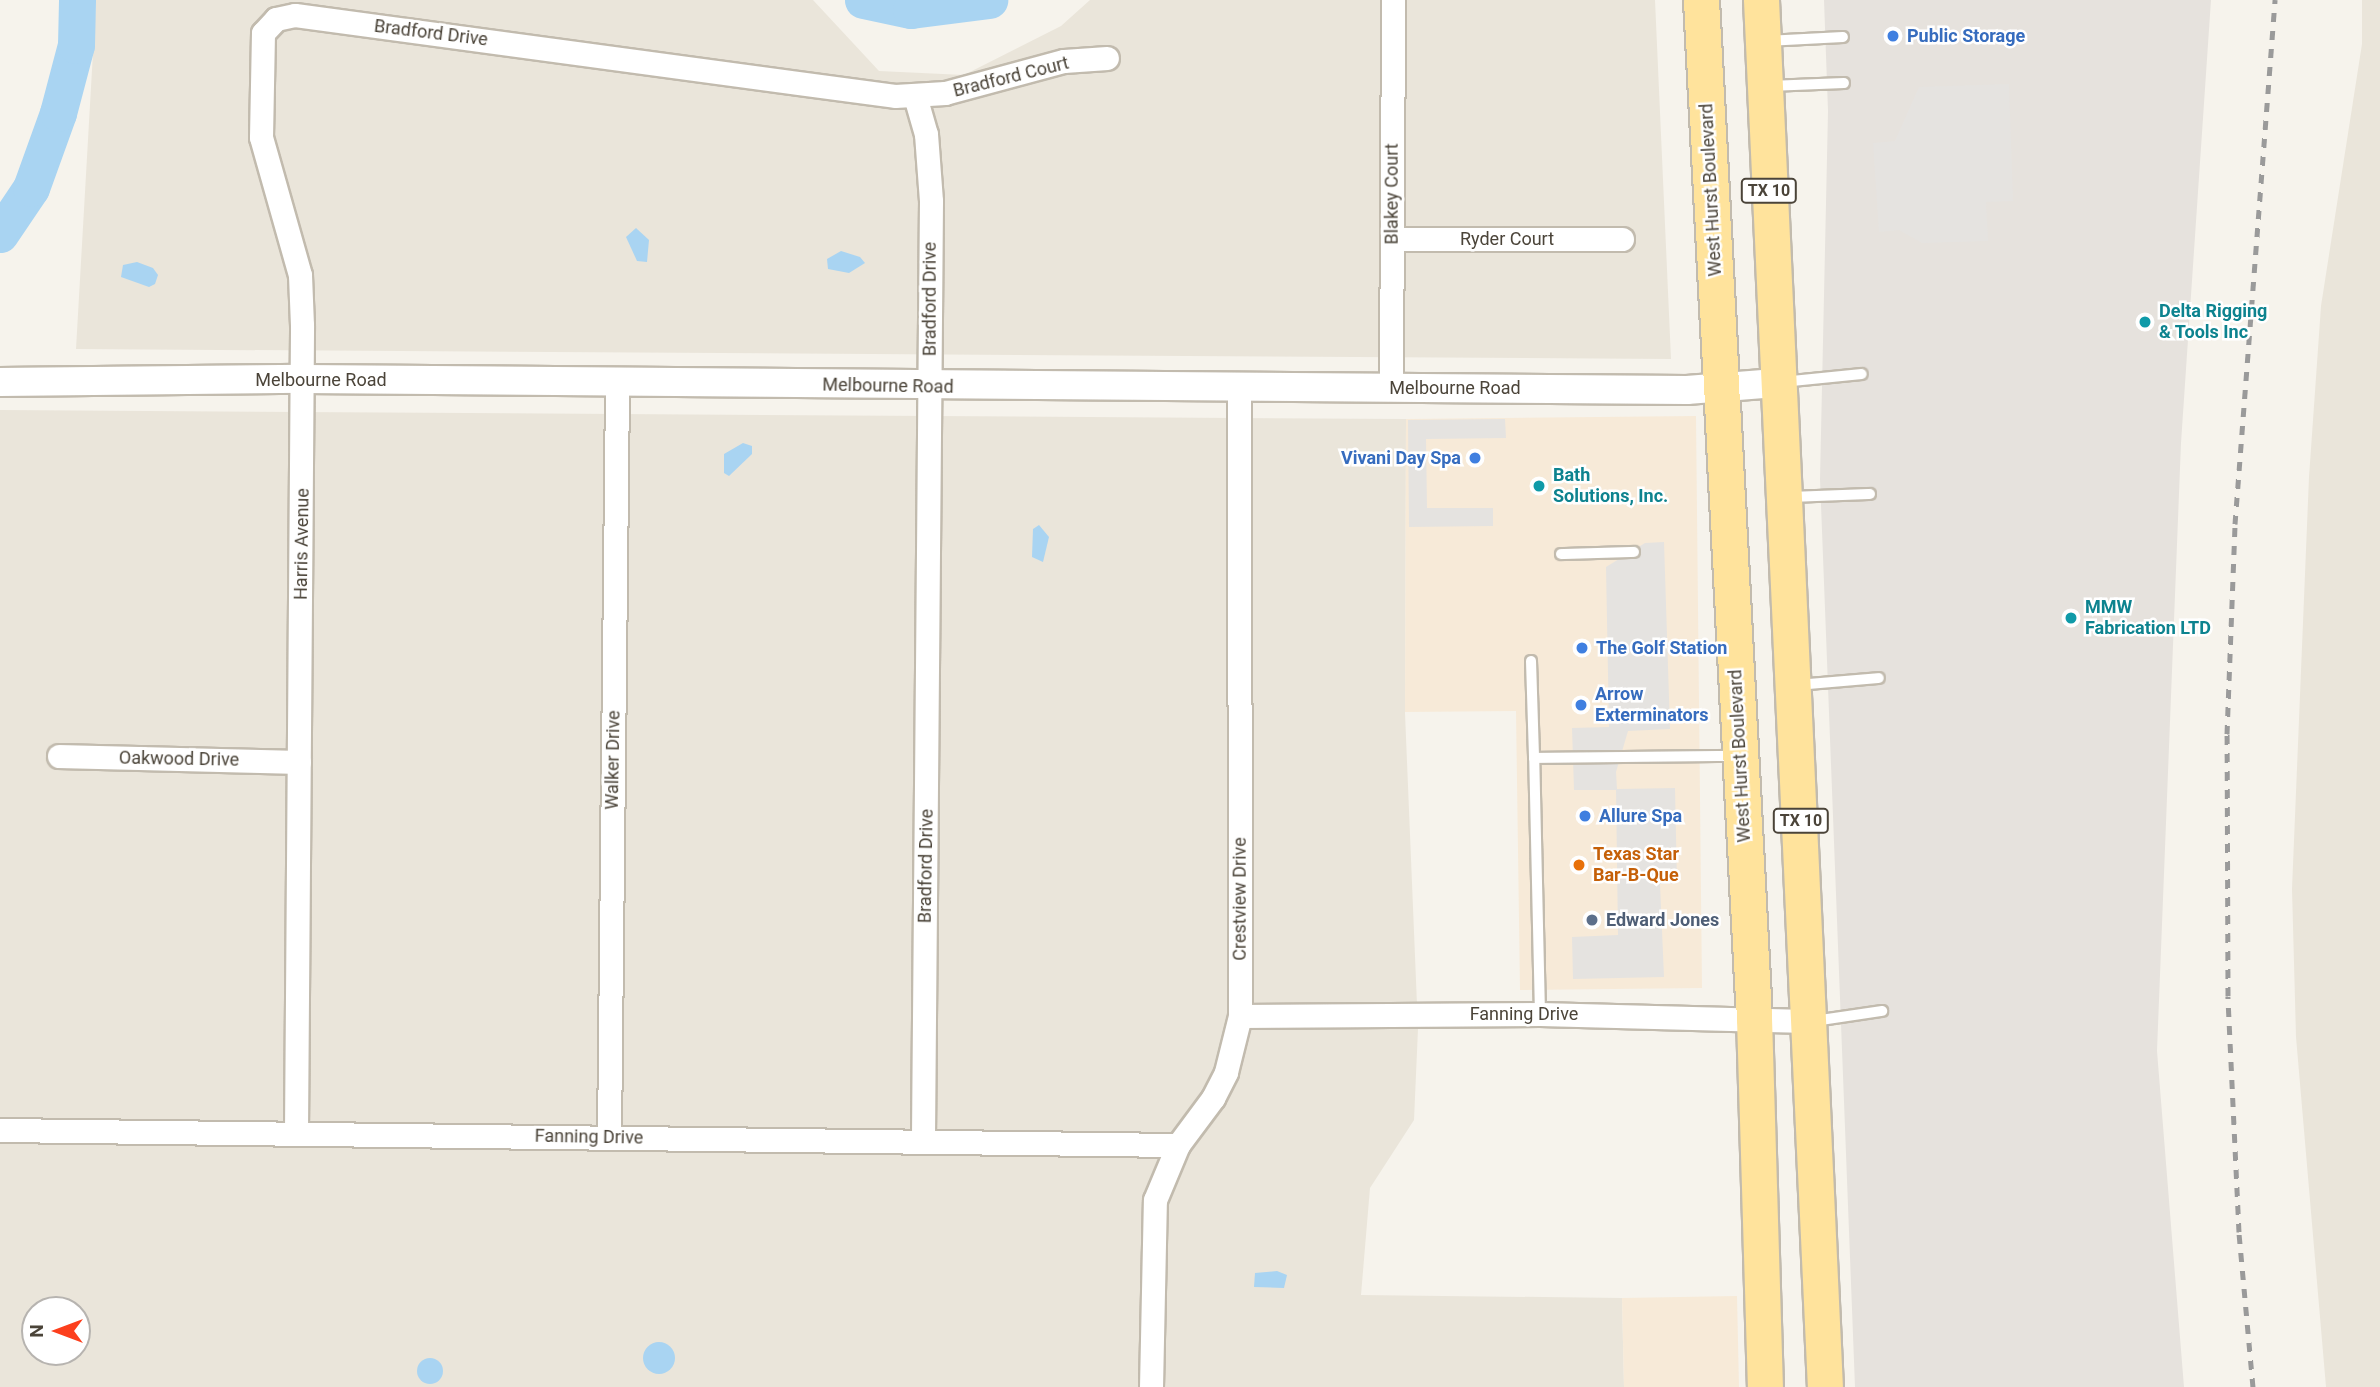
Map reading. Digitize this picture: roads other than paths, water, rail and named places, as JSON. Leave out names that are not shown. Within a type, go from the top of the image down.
[{"type":"main road","name":"West Hurst Boulevard","points":[[1701,0],[1754,1018],[1765,1387]]},
{"type":"main road","name":"TX 10","points":[[1761,0],[1776,383],[1793,685],[1825,1387]]},
{"type":"street","name":"Blakey Court","points":[[1391,387],[1393,0]]},
{"type":"street","name":"Harris Avenue","points":[[296,1131],[303,379],[300,275],[261,137],[259,53],[263,33],[276,19],[295,15],[326,20]]},
{"type":"street","name":"Bradford Drive","points":[[326,20],[915,96],[929,158],[930,387],[923,1139]]},
{"type":"street","name":"Bradford Court","points":[[915,96],[945,93],[1064,61],[1107,58]]},
{"type":"street","name":"Ryder Court","points":[[1392,239],[1622,239]]},
{"type":"street","name":"Melbourne Road","points":[[0,382],[303,379],[1239,389],[1723,387],[1776,383]]},
{"type":"street","name":"Walker Drive","points":[[609,1137],[617,383]]},
{"type":"street","name":"Crestview Drive","points":[[1152,1387],[1155,1200],[1178,1145],[1213,1098],[1226,1072],[1240,1016],[1239,389]]},
{"type":"street","name":"Oakwood Drive","points":[[59,756],[299,762]]},
{"type":"street","name":"Fanning Drive","points":[[1240,1016],[1540,1014],[1808,1021]]},
{"type":"street","name":"Fanning Drive","points":[[0,1130],[296,1131],[1178,1145]]},
{"type":"lane","points":[[1763,41],[1843,37]]},
{"type":"lane","points":[[1766,86],[1844,83]]},
{"type":"lane","points":[[1776,383],[1862,374]]},
{"type":"lane","points":[[1783,497],[1870,494]]},
{"type":"lane","points":[[1561,554],[1634,552]]},
{"type":"lane","points":[[1531,661],[1540,1014]]},
{"type":"lane","points":[[1793,685],[1878,678]]},
{"type":"lane","points":[[1534,758],[1739,756]]},
{"type":"lane","points":[[1808,1021],[1882,1012]]},
{"type":"water","points":[[636,228],[649,240],[647,262],[637,261],[626,237]]},
{"type":"water","points":[[841,251],[860,257],[865,263],[849,273],[828,269],[827,259]]},
{"type":"water","points":[[137,262],[153,268],[158,275],[155,284],[149,287],[121,277],[123,265]]},
{"type":"water","points":[[743,443],[752,446],[752,454],[729,476],[724,473],[724,454]]},
{"type":"water","points":[[1039,525],[1049,537],[1043,562],[1032,557],[1033,529]]},
{"type":"water","points":[[1277,1271],[1287,1275],[1284,1288],[1254,1287],[1255,1273]]},
{"type":"water","points":[[659,1342],[670,1347],[675,1358],[670,1369],[659,1374],[648,1369],[643,1358],[648,1347]]},
{"type":"water","points":[[430,1358],[439,1362],[443,1371],[439,1380],[430,1384],[421,1380],[417,1371],[421,1362]]},
{"type":"waterway","points":[[0,234],[31,188],[58,113],[76,45],[77,0]]},
{"type":"waterway","points":[[863,0],[911,10],[989,0]]},
{"type":"railway","points":[[2253,1387],[2239,1232],[2228,996],[2227,734],[2235,524],[2275,0]]},
{"type":"place","name":"Public Storage","points":[[1893,36]]},
{"type":"place","name":"Delta Rigging & Tools Inc","points":[[2145,322]]},
{"type":"place","name":"Vivani Day Spa","points":[[1475,458]]},
{"type":"place","name":"Bath Solutions, Inc.","points":[[1539,486]]},
{"type":"place","name":"MMW Fabrication LTD","points":[[2071,618]]},
{"type":"place","name":"The Golf Station","points":[[1582,648]]},
{"type":"place","name":"Arrow Exterminators","points":[[1581,705]]},
{"type":"place","name":"Allure Spa","points":[[1585,816]]},
{"type":"place","name":"Texas Star Bar-B-Que","points":[[1579,865]]},
{"type":"place","name":"Edward Jones","points":[[1592,920]]}]
